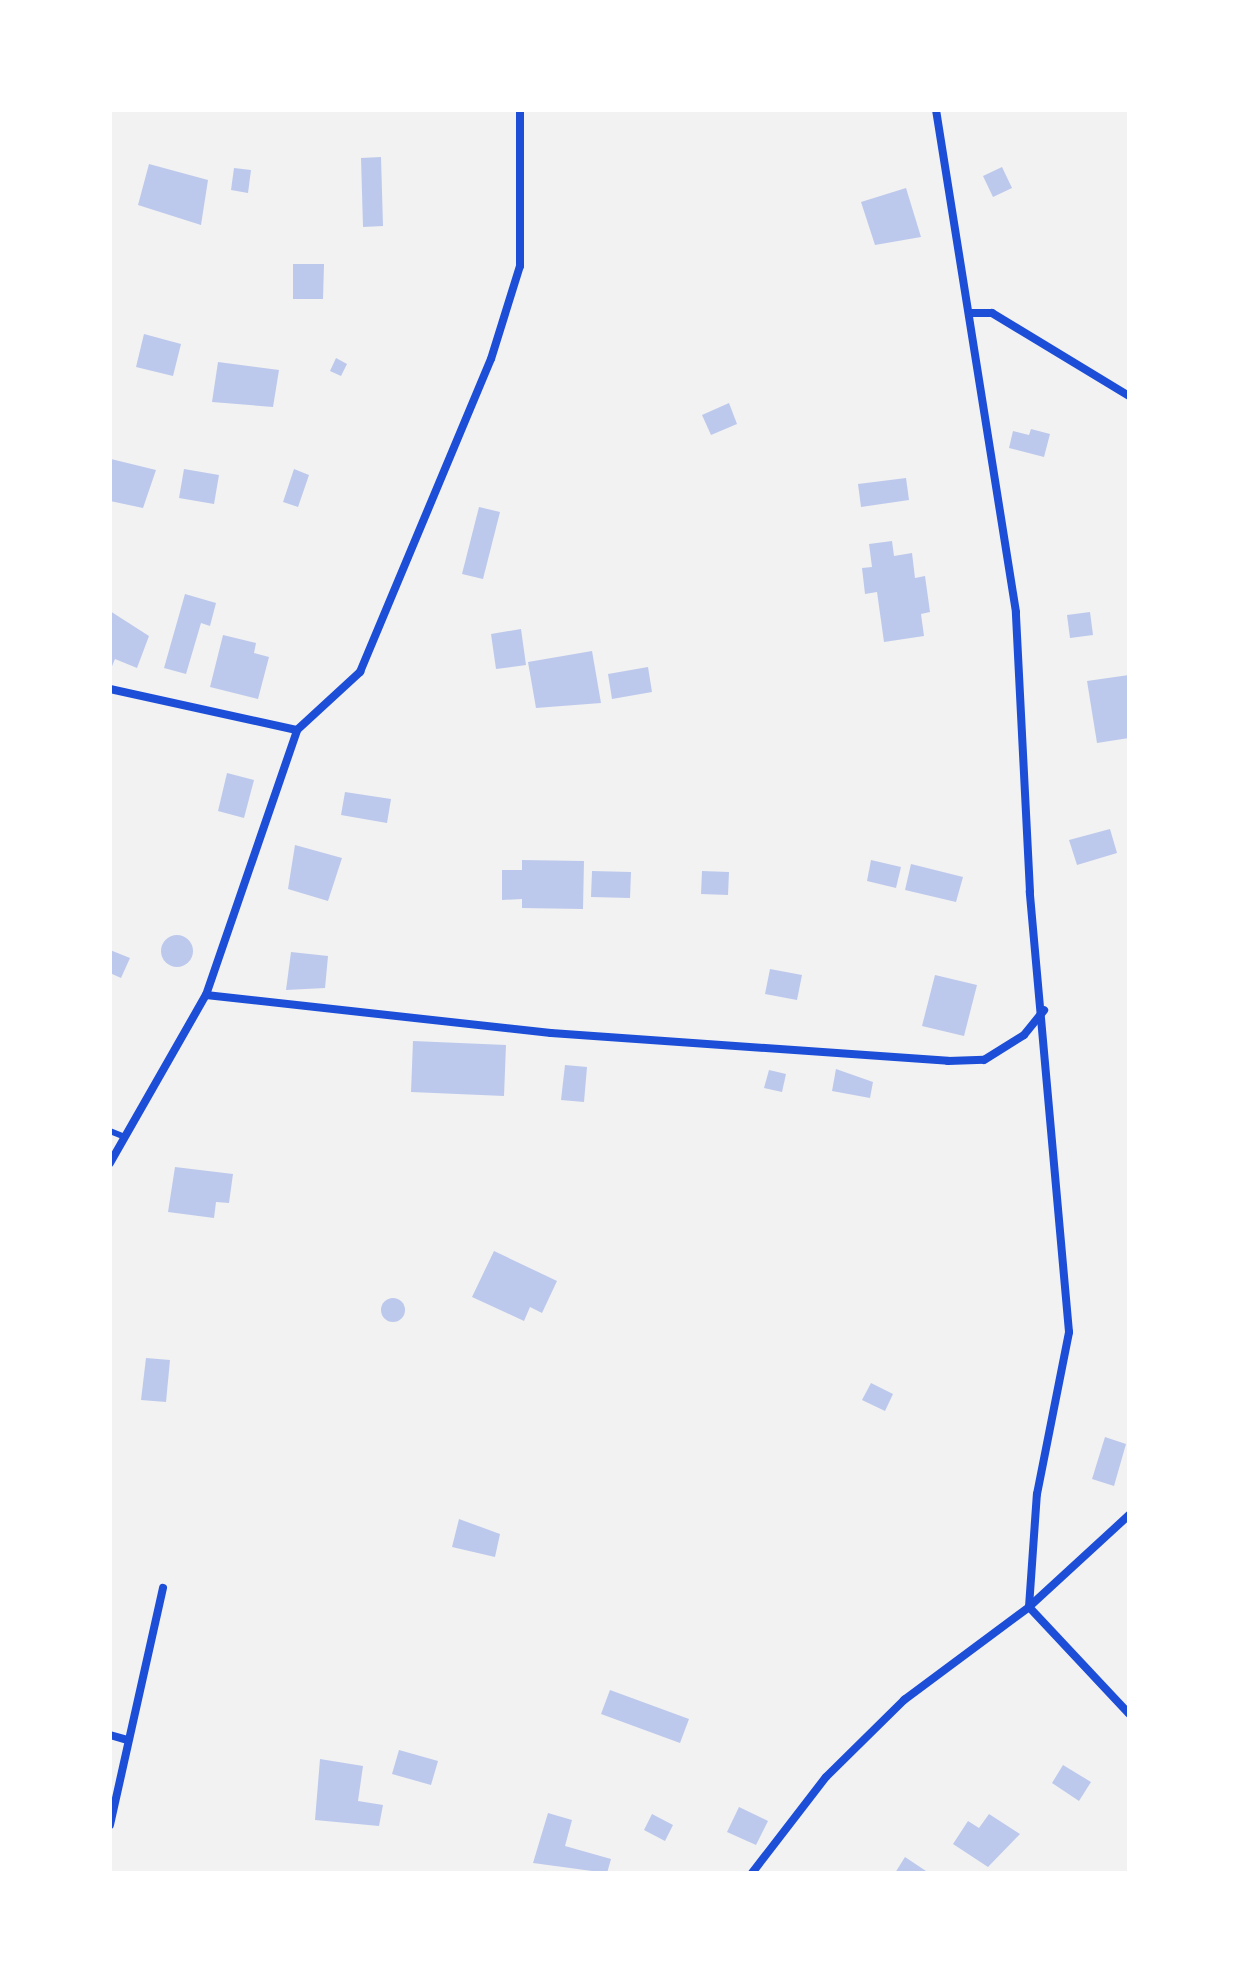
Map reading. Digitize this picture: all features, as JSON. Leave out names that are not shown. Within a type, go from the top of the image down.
[{"type":"street","points":[[110,1163],[206,995],[297,730],[360,672],[491,359],[520,266],[520,110]]},
{"type":"street","points":[[936,110],[971,313],[1016,612],[1030,892],[1044,1010],[1069,1332],[1037,1494],[1029,1607],[1129,1714]]},
{"type":"street","points":[[971,313],[992,313],[1129,396]]},
{"type":"street","points":[[110,689],[297,730]]},
{"type":"street","points":[[206,995],[551,1033],[948,1061],[984,1060],[1024,1035],[1044,1010]]},
{"type":"street","points":[[752,1873],[826,1777],[904,1700],[1029,1607],[1129,1515]]},
{"type":"street","points":[[110,1825],[124,1739],[163,1588]]},
{"type":"street","points":[[110,1735],[124,1739]]},
{"type":"lane","points":[[110,1131],[125,1137]]},
{"type":"building","points":[[381,157],[383,226],[363,227],[361,158]]},
{"type":"building","points":[[149,164],[208,180],[201,225],[138,205]]},
{"type":"building","points":[[1002,167],[1012,188],[993,197],[983,176]]},
{"type":"building","points":[[234,168],[251,170],[248,193],[231,190]]},
{"type":"building","points":[[906,188],[921,237],[875,245],[861,202]]},
{"type":"building","points":[[293,264],[324,264],[323,299],[293,299]]},
{"type":"building","points":[[144,334],[181,344],[173,376],[136,367]]},
{"type":"building","points":[[336,358],[347,364],[341,376],[330,371]]},
{"type":"building","points":[[218,362],[279,370],[273,407],[212,402]]},
{"type":"building","points":[[729,403],[737,424],[711,435],[702,415]]},
{"type":"building","points":[[1031,429],[1050,434],[1044,457],[1009,448],[1013,431],[1029,435]]},
{"type":"building","points":[[110,447],[111,459],[156,470],[143,508],[110,501]]},
{"type":"building","points":[[184,469],[219,475],[214,504],[179,498]]},
{"type":"building","points":[[294,469],[309,475],[298,507],[283,502]]},
{"type":"building","points":[[906,478],[909,500],[861,507],[858,484]]},
{"type":"building","points":[[479,507],[500,512],[483,579],[462,574]]},
{"type":"building","points":[[892,541],[894,556],[912,553],[915,578],[925,576],[930,612],[921,614],[924,636],[884,642],[877,592],[865,594],[862,568],[872,567],[869,544]]},
{"type":"building","points":[[185,594],[216,603],[210,626],[201,623],[186,674],[164,668]]},
{"type":"building","points":[[110,611],[149,636],[137,668],[115,659],[110,671]]},
{"type":"building","points":[[1090,612],[1093,635],[1070,638],[1067,615]]},
{"type":"building","points":[[521,629],[526,665],[496,669],[491,634]]},
{"type":"building","points":[[223,635],[256,643],[254,653],[269,657],[258,699],[210,687]]},
{"type":"building","points":[[592,651],[601,703],[536,708],[528,662]]},
{"type":"building","points":[[648,667],[652,692],[612,699],[608,674]]},
{"type":"building","points":[[1129,675],[1129,738],[1097,743],[1087,681]]},
{"type":"building","points":[[227,773],[254,780],[244,818],[218,811]]},
{"type":"building","points":[[345,792],[391,799],[387,823],[341,815]]},
{"type":"building","points":[[1110,829],[1117,853],[1077,865],[1069,840]]},
{"type":"building","points":[[295,845],[342,858],[328,901],[288,889]]},
{"type":"building","points":[[522,860],[584,861],[583,909],[522,908],[522,899],[502,900],[502,870],[522,870]]},
{"type":"building","points":[[871,860],[901,867],[896,888],[867,881]]},
{"type":"building","points":[[911,864],[963,877],[956,902],[905,890]]},
{"type":"building","points":[[592,871],[631,872],[630,898],[591,897]]},
{"type":"building","points":[[702,871],[729,872],[728,895],[701,894]]},
{"type":"building","points":[[177,935],[189,939],[193,951],[189,963],[177,967],[165,963],[161,951],[165,939]]},
{"type":"building","points":[[110,950],[130,958],[121,978],[110,973]]},
{"type":"building","points":[[291,952],[328,956],[325,988],[286,990]]},
{"type":"building","points":[[770,969],[802,975],[797,1000],[765,994]]},
{"type":"building","points":[[935,975],[977,985],[964,1036],[922,1026]]},
{"type":"building","points":[[413,1041],[506,1045],[504,1096],[411,1092]]},
{"type":"building","points":[[565,1065],[587,1067],[584,1102],[561,1100]]},
{"type":"building","points":[[836,1069],[873,1082],[870,1098],[832,1091]]},
{"type":"building","points":[[769,1070],[786,1074],[782,1092],[764,1088]]},
{"type":"building","points":[[175,1167],[233,1174],[229,1203],[216,1202],[214,1218],[168,1212]]},
{"type":"building","points":[[494,1251],[557,1281],[542,1313],[530,1307],[524,1321],[472,1297]]},
{"type":"building","points":[[393,1298],[402,1301],[405,1310],[402,1319],[393,1322],[384,1319],[381,1310],[384,1301]]},
{"type":"building","points":[[146,1358],[170,1360],[166,1402],[141,1400]]},
{"type":"building","points":[[871,1383],[893,1394],[885,1411],[862,1400]]},
{"type":"building","points":[[1105,1437],[1126,1444],[1114,1486],[1092,1479]]},
{"type":"building","points":[[459,1519],[500,1534],[495,1557],[452,1547]]},
{"type":"building","points":[[610,1690],[689,1719],[680,1743],[601,1714]]},
{"type":"building","points":[[399,1750],[438,1761],[431,1785],[392,1774]]},
{"type":"building","points":[[320,1759],[363,1766],[358,1801],[383,1805],[379,1826],[315,1820]]},
{"type":"building","points":[[1063,1765],[1091,1782],[1079,1801],[1052,1783]]},
{"type":"building","points":[[739,1807],[768,1821],[756,1845],[727,1832]]},
{"type":"building","points":[[548,1813],[572,1820],[565,1846],[611,1859],[607,1873],[533,1863]]},
{"type":"building","points":[[652,1814],[673,1825],[665,1841],[644,1830]]},
{"type":"building","points":[[989,1814],[1020,1834],[988,1867],[953,1844],[968,1821],[979,1828]]},
{"type":"building","points":[[905,1857],[929,1873],[895,1873]]}]
